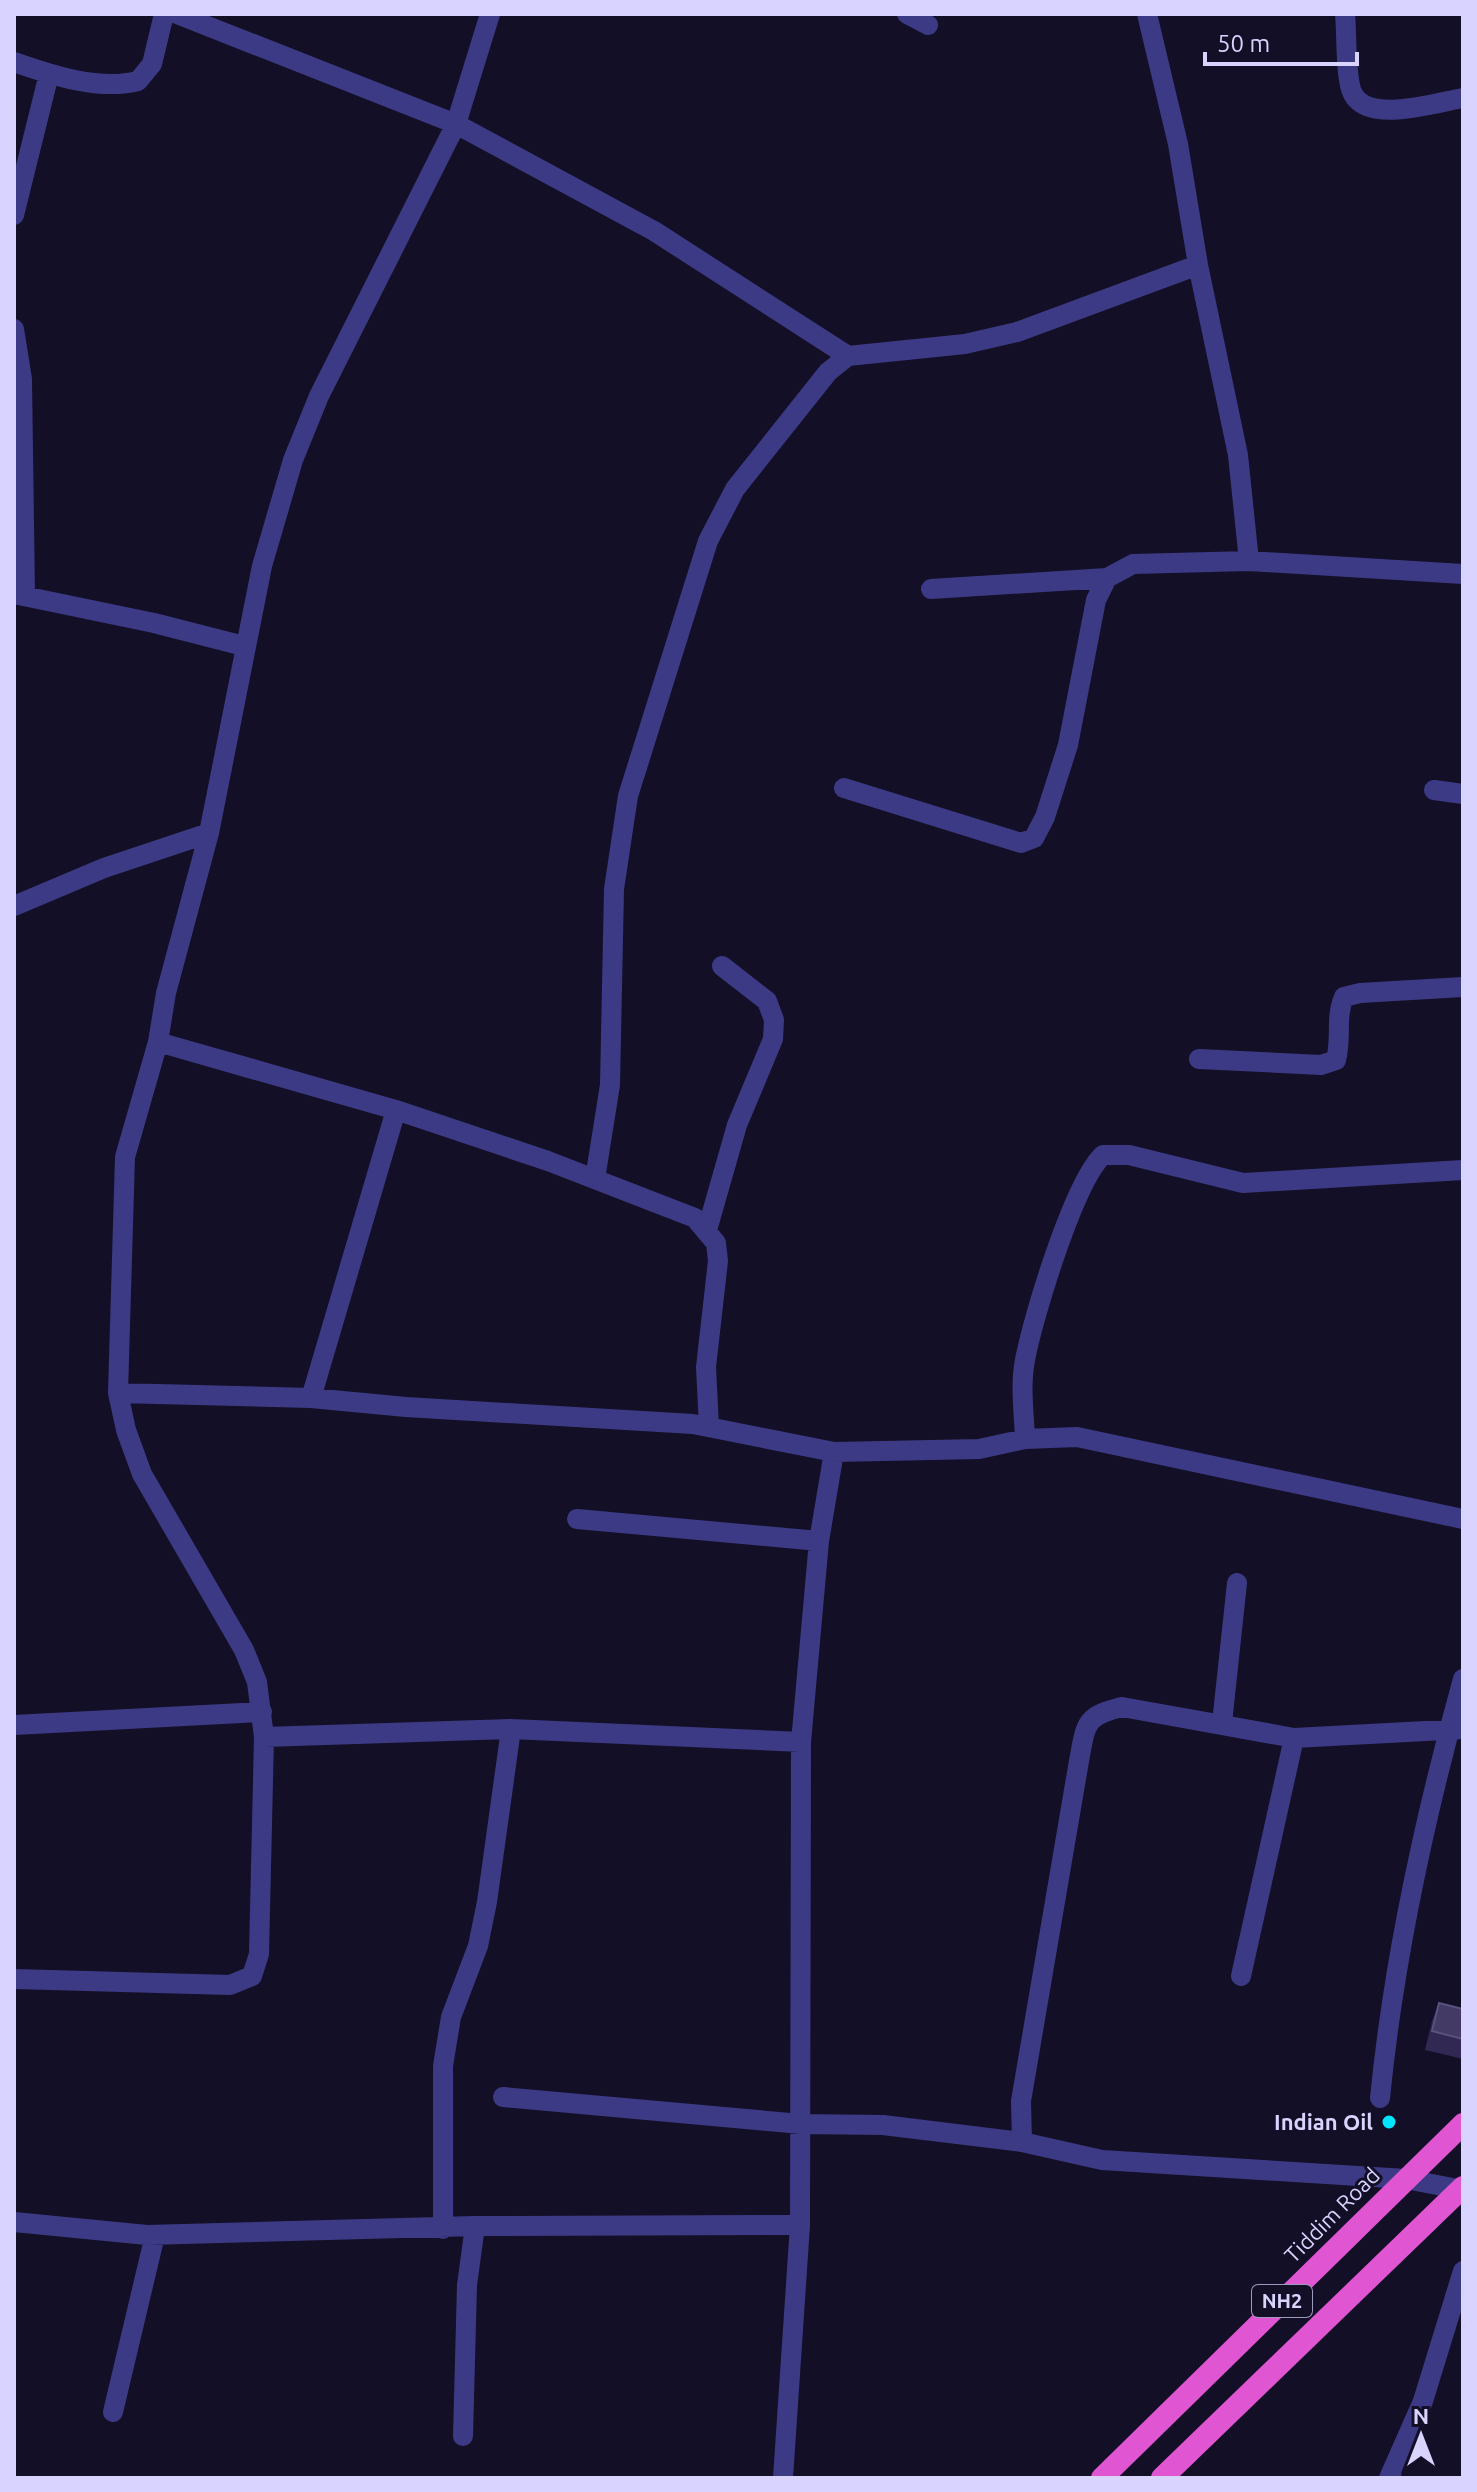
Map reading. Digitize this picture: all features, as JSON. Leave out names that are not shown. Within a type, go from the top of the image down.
[{"type":"highway","name":"Tiddim Road","points":[[1102,2478],[1463,2124]]},
{"type":"highway","name":"NH2","points":[[1162,2478],[1462,2189]]},
{"type":"street","points":[[14,62],[49,74],[111,85],[138,81],[152,64],[164,14]]},
{"type":"street","points":[[177,14],[456,124],[654,231],[848,356]]},
{"type":"street","points":[[14,1979],[230,1985],[252,1976],[259,1954],[264,1737],[257,1682],[244,1650],[142,1474],[126,1430],[118,1393],[125,1157],[158,1042],[166,993],[209,833],[262,566],[293,460],[314,409],[456,124],[490,14]]},
{"type":"street","points":[[907,14],[928,25]]},
{"type":"street","points":[[1147,14],[1178,144],[1198,265],[1238,455],[1249,561]]},
{"type":"street","points":[[1345,14],[1352,93],[1368,109],[1386,111],[1463,98]]},
{"type":"street","points":[[14,215],[49,74]]},
{"type":"street","points":[[595,1179],[610,1085],[614,889],[628,796],[708,541],[721,512],[828,372],[848,356],[965,344],[1017,332],[1198,265]]},
{"type":"street","points":[[14,329],[22,379],[20,595],[154,623],[244,646]]},
{"type":"street","points":[[931,589],[1107,578],[1133,564],[1249,561],[1463,574]]},
{"type":"street","points":[[844,788],[1021,843],[1034,838],[1045,817],[1068,745],[1096,600],[1107,578]]},
{"type":"street","points":[[1434,790],[1463,794]]},
{"type":"street","points":[[14,906],[104,868],[209,833]]},
{"type":"street","points":[[707,1230],[737,1125],[773,1039],[774,1020],[767,1001],[722,966]]},
{"type":"street","points":[[1199,1059],[1321,1065],[1336,1060],[1341,1042],[1339,1009],[1344,997],[1360,993],[1463,987]]},
{"type":"street","points":[[158,1042],[396,1110],[684,1211],[707,1230],[716,1243],[718,1261],[706,1367],[709,1427]]},
{"type":"street","points":[[311,1398],[396,1110]]},
{"type":"street","points":[[1025,1439],[1022,1388],[1030,1337],[1079,1188],[1103,1155],[1129,1155],[1243,1183],[1463,1170]]},
{"type":"street","points":[[118,1393],[311,1398],[709,1427],[834,1452],[979,1449],[1025,1439],[1077,1437],[1463,1519]]},
{"type":"street","points":[[783,2478],[800,2225],[801,1742],[819,1541],[834,1452]]},
{"type":"street","points":[[577,1519],[819,1541]]},
{"type":"street","points":[[1222,1723],[1237,1583]]},
{"type":"street","points":[[1380,2098],[1390,2000],[1456,1730],[1463,1679]]},
{"type":"street","points":[[1022,2142],[1021,2101],[1085,1730],[1097,1713],[1122,1707],[1294,1738],[1456,1730]]},
{"type":"street","points":[[14,1725],[262,1712]]},
{"type":"street","points":[[264,1737],[511,1729],[801,1742]]},
{"type":"street","points":[[443,2229],[443,2066],[451,2017],[478,1946],[487,1902],[511,1729]]},
{"type":"street","points":[[1241,1976],[1294,1738]]},
{"type":"street","points":[[503,2097],[801,2124],[883,2125],[1022,2142],[1102,2160],[1406,2179],[1462,2189]]},
{"type":"street","points":[[14,2222],[155,2235],[475,2226],[800,2225]]},
{"type":"street","points":[[463,2436],[467,2285],[475,2226]]},
{"type":"street","points":[[113,2412],[155,2235]]},
{"type":"street","points":[[1389,2478],[1423,2401],[1463,2271]]},
{"type":"building","points":[[1439,2003],[1463,2009],[1463,2039],[1432,2031]]},
{"type":"place","name":"Indian Oil","points":[[1389,2122]]}]
